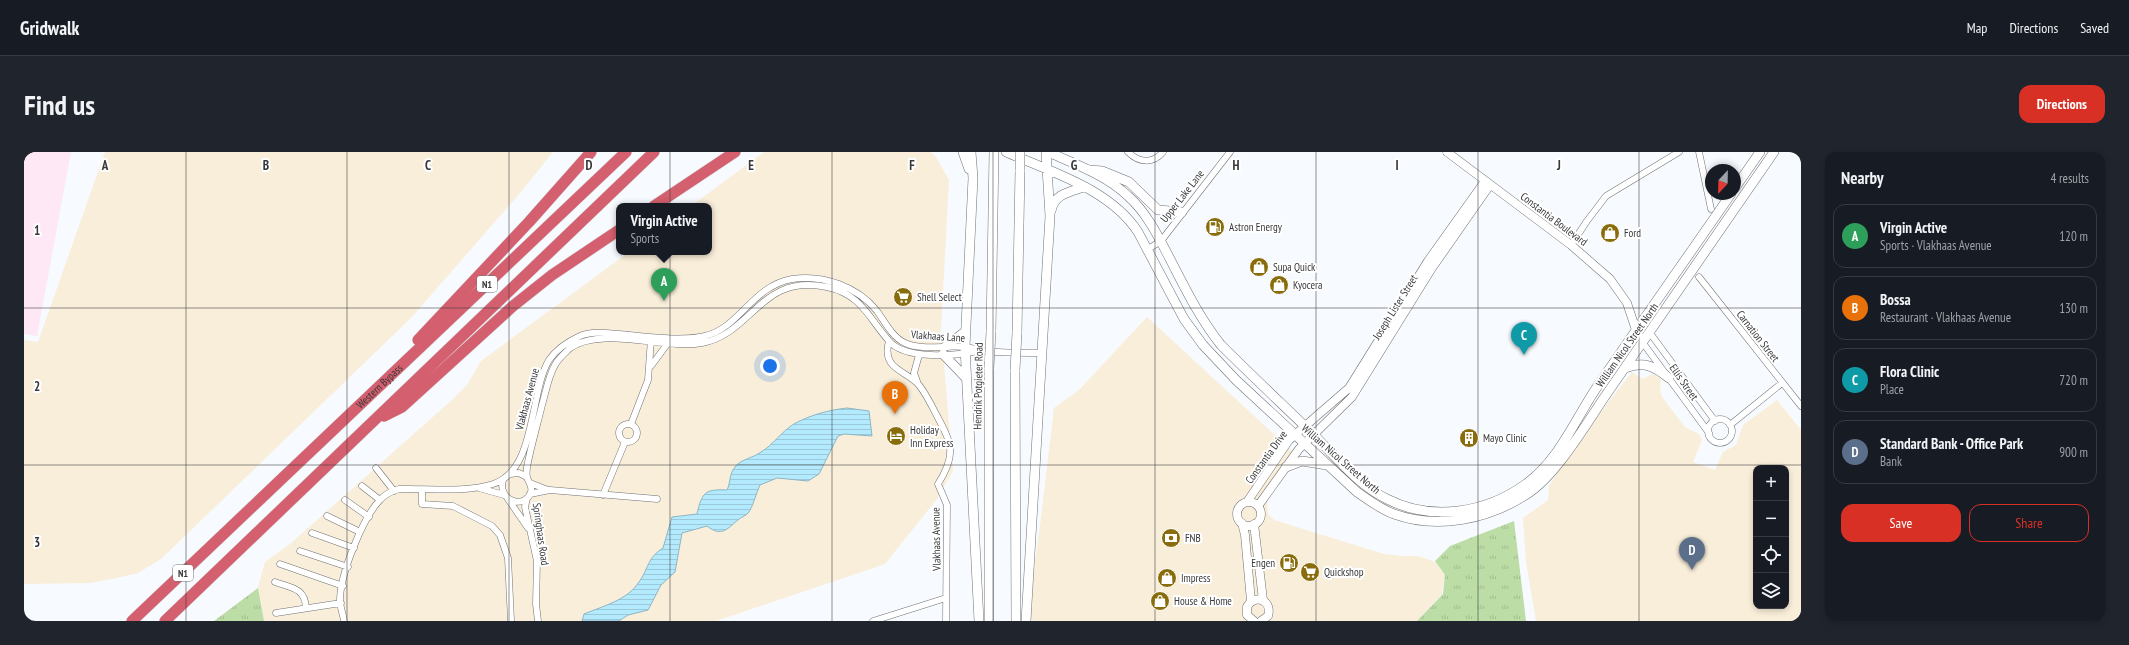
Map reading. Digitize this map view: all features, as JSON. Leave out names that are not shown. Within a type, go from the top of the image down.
[{"type":"highway","points":[[347,417],[486,268],[591,152]]},
{"type":"highway","name":"Western Bypass","points":[[132,621],[626,152]]},
{"type":"highway","name":"Western Bypass","points":[[165,621],[654,152]]},
{"type":"highway","points":[[658,203],[735,152]]},
{"type":"highway","points":[[378,418],[402,407],[513,306],[552,275],[616,232]]},
{"type":"main road","points":[[963,152],[973,178]]},
{"type":"main road","points":[[971,152],[973,178],[965,350],[979,621]]},
{"type":"main road","name":"William Nicol Street North","points":[[1006,152],[1084,187],[1118,208],[1130,220],[1148,249],[1184,319],[1203,345],[1236,380],[1357,492],[1377,506],[1394,514],[1421,520],[1439,521],[1474,518],[1493,512],[1528,493],[1545,477],[1577,437],[1774,152]]},
{"type":"main road","points":[[1016,621],[1015,370],[1020,152]]},
{"type":"main road","points":[[1026,621],[1050,216],[1046,170],[1047,152]]},
{"type":"main road","name":"William Nicol Street North","points":[[1047,152],[1089,170],[1126,194],[1144,212],[1206,326],[1221,344],[1358,479],[1385,498],[1400,505],[1432,512],[1458,512],[1485,506],[1525,485],[1549,462],[1637,324],[1727,200]]},
{"type":"main road","points":[[1066,152],[1079,165]]},
{"type":"main road","points":[[1741,179],[1760,152]]},
{"type":"main road","name":"Hendrik Potgieter Road","points":[[989,621],[989,368],[991,332],[993,155]]},
{"type":"main road","points":[[1089,170],[1102,171],[1129,182],[1158,210],[1182,212]]},
{"type":"main road","points":[[1050,216],[1054,202],[1058,197],[1084,187]]},
{"type":"main road","points":[[966,331],[944,350],[966,378]]},
{"type":"main road","points":[[1624,369],[1634,365],[1645,364],[1655,368],[1669,378]]},
{"type":"main road","points":[[1286,467],[1302,461],[1328,465]]},
{"type":"street","points":[[1128,152],[1136,159],[1148,162],[1160,156],[1163,152]]},
{"type":"street","points":[[1220,152],[1228,154]]},
{"type":"street","name":"Constantia Boulevard","points":[[1446,152],[1571,246],[1610,279],[1627,303],[1637,324],[1643,343]]},
{"type":"street","points":[[1571,246],[1587,221],[1606,196],[1679,152]]},
{"type":"street","points":[[1699,152],[1711,209]]},
{"type":"street","name":"Upper Lake Lane","points":[[1148,249],[1161,242],[1182,212],[1228,154]]},
{"type":"street","name":"Joseph Lister Street","points":[[1304,426],[1349,388],[1428,261],[1487,183]]},
{"type":"street","name":"Joseph Lister Street","points":[[1314,435],[1346,404],[1361,384],[1432,268],[1487,183]]},
{"type":"street","name":"Carnation Street","points":[[1699,277],[1801,406]]},
{"type":"street","name":"Vlakhaas Avenue","points":[[528,480],[529,456],[552,370],[560,358],[583,341],[590,339],[651,339],[705,336],[723,328],[766,289],[777,283],[794,279],[815,279],[853,290],[862,296],[875,309],[895,337]]},
{"type":"street","name":"Vlakhaas Avenue","points":[[344,621],[341,603],[348,566],[360,532],[380,500],[394,491],[477,488],[503,480],[510,474],[525,444],[547,365],[558,350],[578,336],[591,333],[651,339],[668,344],[692,344],[712,340],[728,331],[770,296],[780,290],[810,285],[828,287],[850,295],[869,313],[889,342],[888,353],[894,368],[918,384],[944,429],[949,442],[949,464],[938,484],[947,505],[946,621]]},
{"type":"street","name":"Constantia Boulevard","points":[[1637,324],[1650,333]]},
{"type":"street","name":"Ellis Street","points":[[1650,333],[1716,421]]},
{"type":"street","points":[[889,342],[895,337]]},
{"type":"street","name":"Vlakhaas Lane","points":[[895,337],[905,343],[916,346],[944,350],[1042,353]]},
{"type":"street","points":[[631,424],[648,380],[651,339]]},
{"type":"street","name":"Vlakhaas Lane","points":[[889,342],[906,352],[919,355],[944,350]]},
{"type":"street","name":"Ellis Street","points":[[1643,343],[1715,442],[1726,442],[1731,436],[1730,425]]},
{"type":"street","points":[[650,367],[658,354],[668,344]]},
{"type":"street","name":"Vlakhaas Lane","points":[[918,384],[914,372],[919,355]]},
{"type":"street","points":[[1709,433],[1711,424],[1716,421],[1723,420],[1730,425],[1782,383]]},
{"type":"street","points":[[625,424],[631,424],[636,428],[636,438],[631,442],[625,442],[620,438],[620,428],[625,424]]},
{"type":"street","name":"Constantia Drive","points":[[1247,502],[1285,446],[1304,426]]},
{"type":"street","name":"Constantia Drive","points":[[1258,506],[1304,444],[1314,435]]},
{"type":"street","points":[[603,495],[625,442]]},
{"type":"street","points":[[376,468],[394,491]]},
{"type":"street","points":[[510,474],[519,473],[528,480],[550,490],[656,499]]},
{"type":"street","points":[[503,480],[502,490],[530,531]]},
{"type":"street","points":[[528,480],[528,496]]},
{"type":"street","points":[[362,486],[380,500]]},
{"type":"street","points":[[477,488],[517,502],[528,496],[550,490]]},
{"type":"street","points":[[422,489],[422,504],[453,506],[492,526],[500,535],[508,558],[511,621]]},
{"type":"street","name":"Springhaas Road","points":[[528,496],[525,507],[536,561],[536,604],[538,621]]},
{"type":"street","points":[[345,500],[368,517]]},
{"type":"street","points":[[1242,523],[1246,525],[1257,522],[1260,514],[1258,506],[1247,502],[1241,505],[1237,512],[1245,534],[1251,601],[1246,611],[1249,618],[1254,621]]},
{"type":"street","points":[[328,516],[360,532]]},
{"type":"street","points":[[1254,524],[1263,600],[1269,609],[1264,620]]},
{"type":"street","points":[[312,533],[354,548]]},
{"type":"street","points":[[300,550],[348,566]]},
{"type":"street","points":[[280,564],[343,586]]},
{"type":"street","points":[[276,582],[302,592],[306,598],[306,608]]},
{"type":"street","points":[[873,621],[946,598]]},
{"type":"street","points":[[1251,601],[1263,600]]},
{"type":"street","points":[[276,613],[341,603]]},
{"type":"shaded area","points":[[24,152],[71,152],[37,336],[24,334]]},
{"type":"shaded area","points":[[105,152],[553,152],[520,193],[411,318],[161,559],[138,573],[112,579],[90,583],[24,584],[24,340],[38,342]]},
{"type":"shaded area","points":[[764,152],[931,152],[936,157],[949,180],[941,329],[953,471],[937,499],[885,564],[716,621],[264,621],[258,587],[265,562],[290,544],[453,399],[467,385],[481,361],[625,255],[712,255],[712,203],[695,203]]},
{"type":"shaded area","points":[[1147,317],[1290,449],[1297,458],[1267,495],[1268,514],[1274,520],[1384,554],[1418,556],[1435,562],[1445,575],[1442,594],[1417,621],[1027,621],[1054,408],[1079,390]]},
{"type":"shaded area","points":[[1632,372],[1642,379],[1653,374],[1661,379],[1660,389],[1662,397],[1685,427],[1699,434],[1702,440],[1693,462],[1715,470],[1723,452],[1736,445],[1743,425],[1777,400],[1801,430],[1801,621],[1536,621],[1526,562],[1523,518],[1548,500],[1549,486],[1578,441]]},
{"type":"green space","points":[[1514,521],[1526,621],[1417,621],[1443,594],[1445,575],[1435,561],[1450,546]]},
{"type":"green space","points":[[258,588],[264,621],[214,621]]},
{"type":"water","points":[[847,408],[869,411],[872,436],[844,434],[838,436],[819,474],[808,481],[777,478],[760,485],[749,512],[728,528],[717,531],[712,530],[707,526],[682,533],[675,572],[661,585],[648,610],[628,615],[619,621],[582,621],[584,614],[622,598],[634,588],[642,577],[651,559],[663,548],[672,517],[697,514],[703,496],[706,493],[714,490],[727,490],[732,472],[738,464],[765,449],[794,424],[820,413]]},
{"type":"place","name":"Astron Energy","points":[[1215,227]]},
{"type":"place","name":"Ford","points":[[1610,233]]},
{"type":"place","name":"Supa Quick","points":[[1259,267]]},
{"type":"place","name":"Kyocera","points":[[1279,285]]},
{"type":"place","name":"Shell Select","points":[[903,297]]},
{"type":"place","name":"Virgin Active","points":[[664,301]]},
{"type":"place","name":"Flora Clinic","points":[[1524,355]]},
{"type":"place","name":"Bossa","points":[[895,414]]},
{"type":"place","name":"Holiday Inn Express","points":[[896,436]]},
{"type":"place","name":"Mayo Clinic","points":[[1469,438]]},
{"type":"place","name":"FNB","points":[[1171,538]]},
{"type":"place","name":"Engen","points":[[1289,563]]},
{"type":"place","name":"Standard Bank - Office Park","points":[[1692,570]]},
{"type":"place","name":"Quickshop","points":[[1310,572]]},
{"type":"place","name":"Impress","points":[[1167,578]]},
{"type":"place","name":"House & Home","points":[[1160,601]]}]
